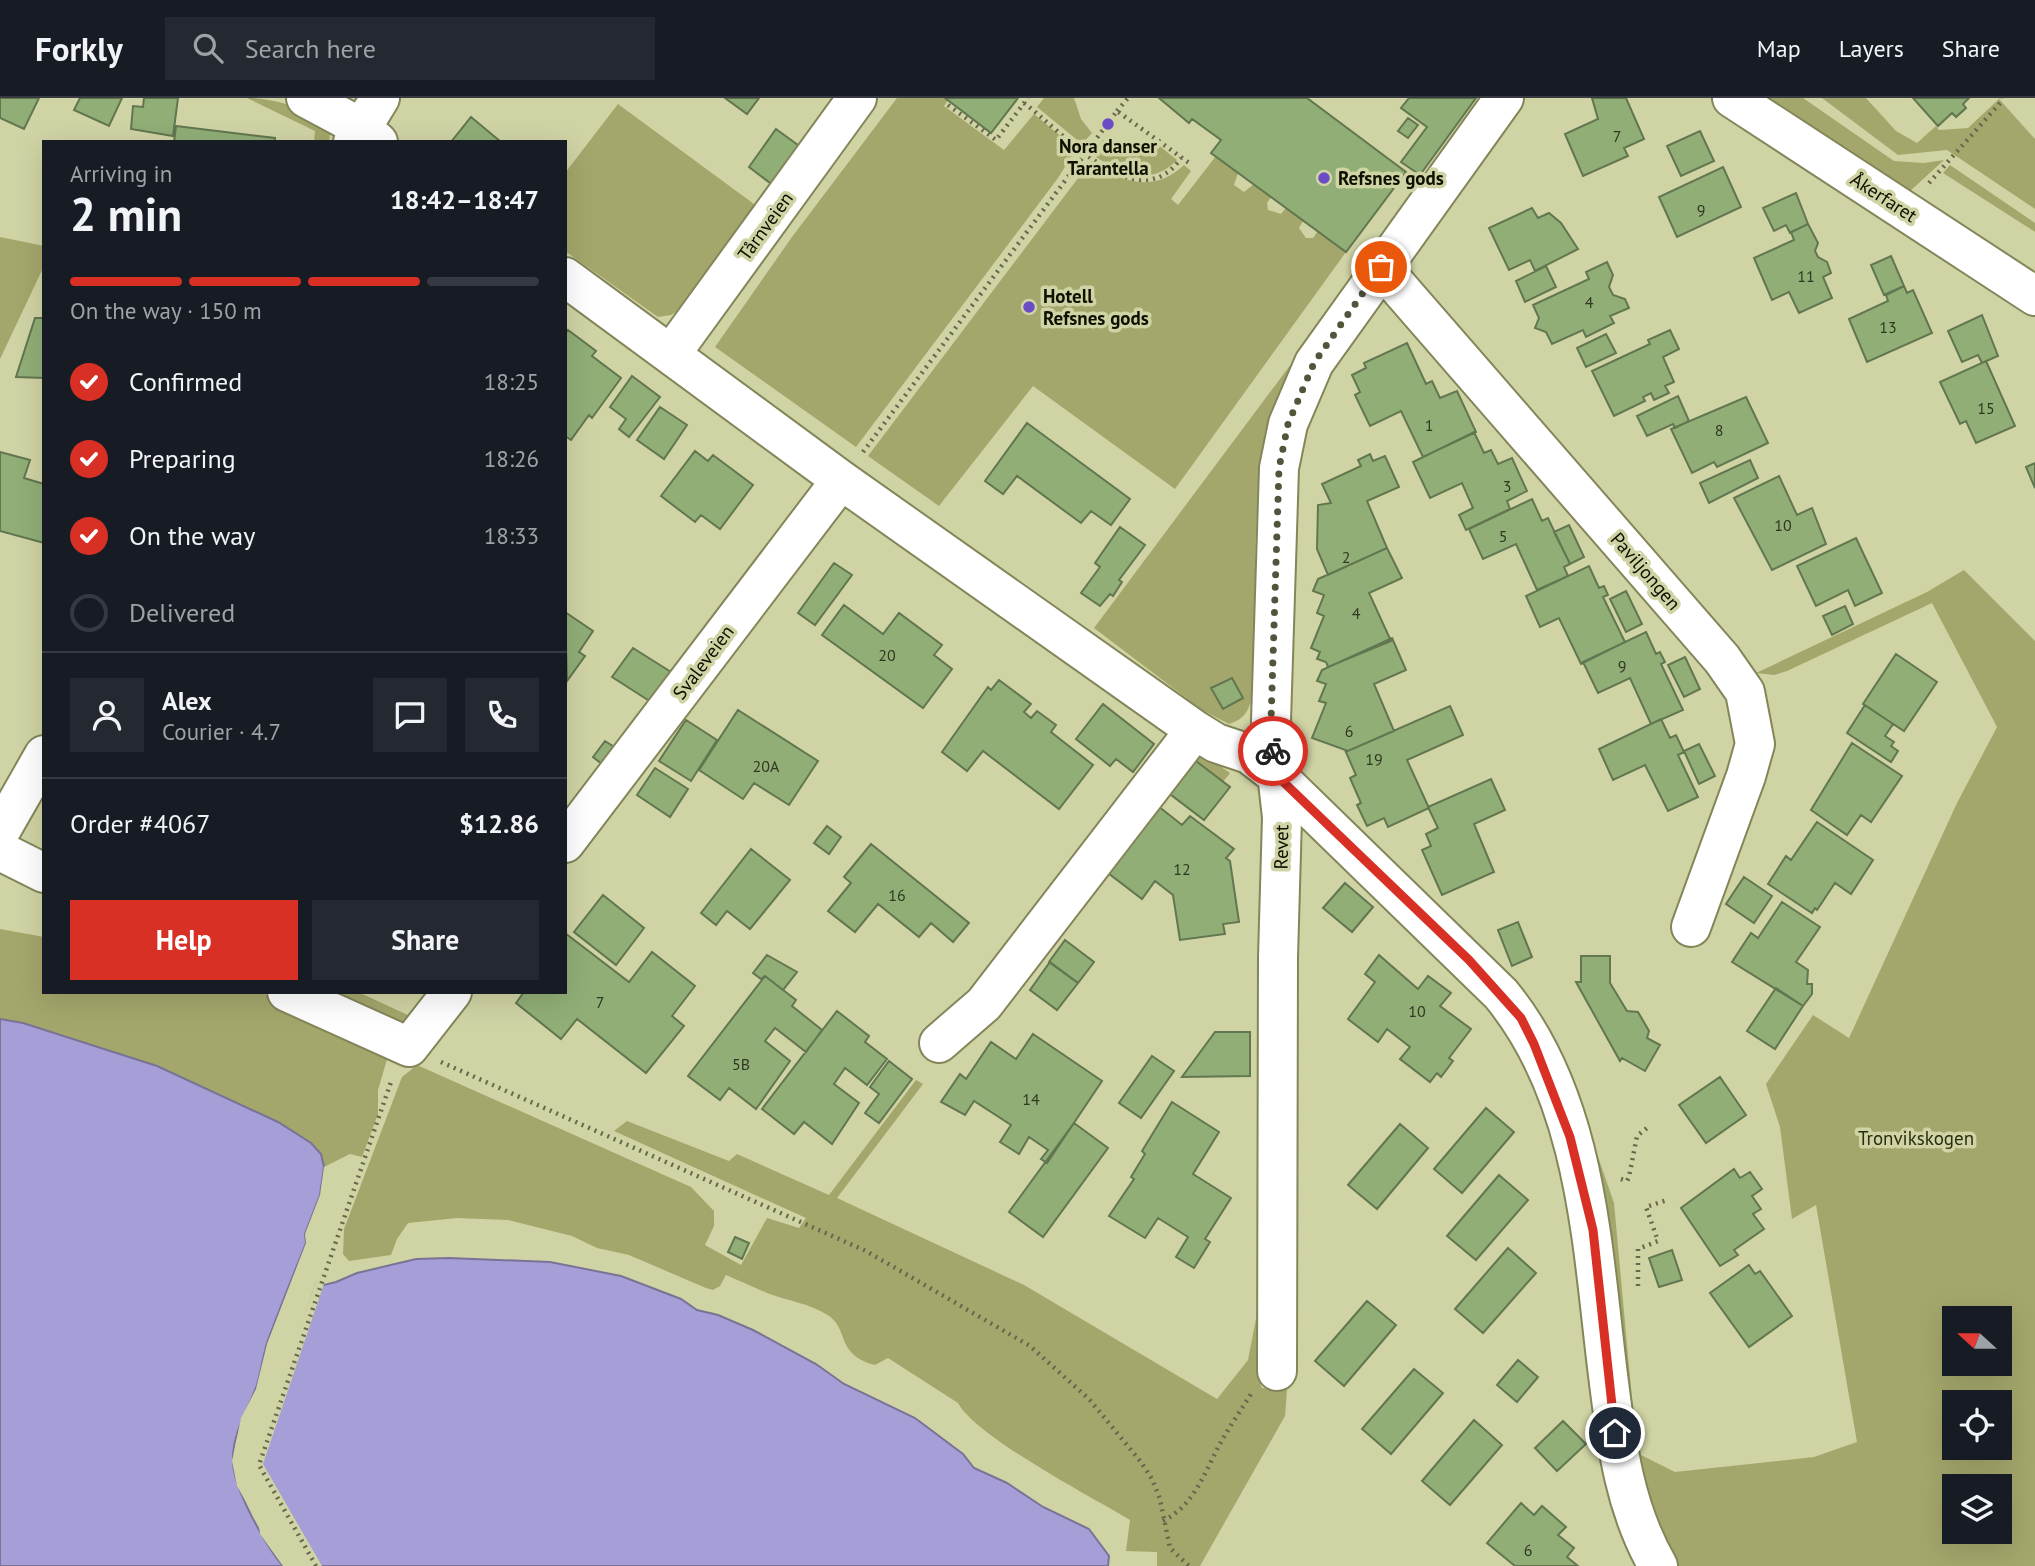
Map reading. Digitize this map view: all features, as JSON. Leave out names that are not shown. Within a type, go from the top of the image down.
[{"type":"street","points":[[306,98],[368,127]]},
{"type":"street","name":"Tårnveien","points":[[671,354],[857,98]]},
{"type":"street","name":"Revet","points":[[1276,1371],[1278,971],[1282,817],[1271,721],[1279,468],[1288,424],[1314,363],[1504,98]]},
{"type":"street","name":"Åkerfaret","points":[[1732,98],[2035,296]]},
{"type":"street","name":"Paviljongen","points":[[1381,267],[1722,659],[1745,692],[1755,744],[1691,927]]},
{"type":"street","points":[[567,278],[841,480],[1195,730],[1216,743],[1249,754],[1275,774],[1469,960],[1521,1018],[1534,1044],[1570,1137],[1593,1230],[1618,1460],[1639,1527],[1658,1566]]},
{"type":"street","name":"Svaleveien","points":[[567,840],[841,480]]},
{"type":"street","points":[[939,1043],[984,1004],[1195,730]]},
{"type":"street","points":[[0,832],[42,758]]},
{"type":"street","points":[[0,851],[42,872]]},
{"type":"street","points":[[291,994],[409,1047],[451,994]]},
{"type":"path","points":[[841,480],[1128,98]]},
{"type":"path","points":[[1905,210],[2001,98]]},
{"type":"path","points":[[948,105],[996,140],[1026,101],[1086,153],[1118,174],[1142,180],[1155,180],[1167,173],[1181,158]]},
{"type":"path","points":[[1117,111],[1192,165]]},
{"type":"path","points":[[409,1047],[866,1251],[1030,1346],[1088,1399],[1141,1462],[1152,1479],[1170,1548],[1189,1566]]},
{"type":"path","points":[[316,1566],[259,1465],[382,1114]]},
{"type":"path","points":[[1619,1177],[1627,1181],[1637,1136],[1647,1128]]},
{"type":"path","points":[[1637,1292],[1638,1249],[1658,1241],[1646,1207],[1667,1200]]},
{"type":"path","points":[[1163,1521],[1180,1512],[1203,1479],[1222,1441],[1257,1384],[1276,1371]]},
{"type":"green space","points":[[247,98],[270,100],[303,111],[330,133],[329,140],[314,140],[315,131]]},
{"type":"green space","points":[[897,98],[945,98],[948,100],[944,106],[1004,150],[1034,114],[1076,149],[1058,178],[856,447],[715,347],[792,237]]},
{"type":"green space","points":[[1044,98],[1074,98],[1081,119],[1092,133],[1082,144],[1037,107]]},
{"type":"green space","points":[[1764,98],[1803,98],[1894,161],[1924,163],[1944,160],[1909,192]]},
{"type":"green space","points":[[1822,98],[1866,98],[1896,131],[1917,143],[1936,126],[1939,130],[1968,128],[1999,99],[2035,139],[2035,209],[1947,150],[1898,155]]},
{"type":"green space","points":[[618,104],[758,207],[686,306],[671,315],[658,317],[567,252],[567,170]]},
{"type":"green space","points":[[1103,140],[1134,148],[1157,144],[1177,160],[1158,173],[1127,173],[1096,157],[1097,148]]},
{"type":"green space","points":[[1216,156],[1238,173],[1234,185],[1244,192],[1254,184],[1271,197],[1267,203],[1268,210],[1281,214],[1286,208],[1303,221],[1299,228],[1306,238],[1313,238],[1318,231],[1346,252],[1175,489],[1033,386],[939,506],[868,456],[1091,161],[1114,175],[1138,182],[1161,180],[1184,165],[1191,171],[1171,199],[1178,205]]},
{"type":"green space","points":[[1950,165],[2035,223],[2035,232],[1943,173]]},
{"type":"green space","points":[[0,237],[42,246],[42,270],[0,359]]},
{"type":"green space","points":[[1344,293],[1281,390],[1265,432],[1256,527],[1253,696],[1245,714],[1229,724],[1202,710],[1094,628]]},
{"type":"green space","name":"Tronvikskogen","points":[[1964,570],[2035,641],[2035,1566],[1671,1566],[1647,1520],[1587,1141],[1596,1151],[1614,1203],[1637,1453],[1675,1472],[1814,1457],[1857,1442],[1816,1205],[1792,1219],[1780,1127],[1766,1084],[1813,1015],[1849,1038],[1957,803],[1997,727],[1932,603],[1787,671],[1774,675],[1756,673],[1927,592]]},
{"type":"green space","points":[[1189,755],[1204,755],[1230,773],[1223,782]]},
{"type":"green space","points":[[0,929],[42,937],[42,994],[264,994],[383,1048],[388,1056],[378,1090],[378,1114],[362,1157],[350,1154],[324,1167],[0,1216]]},
{"type":"green space","points":[[320,994],[362,994],[410,1016],[409,1026]]},
{"type":"green space","points":[[417,1065],[691,1187],[714,1211],[714,1226],[705,1245],[741,1265],[767,1218],[799,1228],[806,1218],[614,1131],[627,1121],[729,1161],[737,1154],[829,1195],[916,1080],[923,1084],[837,1198],[1024,1285],[1217,1399],[1248,1360],[1259,1303],[1257,1375],[1262,1388],[1287,1390],[1285,1416],[1200,1566],[1157,1566],[1157,1552],[1126,1551],[1130,1520],[1010,1449],[969,1417],[958,1403],[888,1358],[875,1365],[863,1361],[849,1349],[839,1328],[829,1316],[806,1305],[767,1293],[726,1275],[720,1286],[713,1290],[629,1255],[597,1248],[572,1236],[508,1220],[457,1218],[408,1223],[397,1239],[391,1255],[349,1261],[343,1254],[344,1229],[402,1077]]},
{"type":"shaded area","points":[[0,1019],[23,1023],[157,1066],[278,1122],[311,1143],[321,1154],[324,1167],[320,1195],[305,1234],[306,1243],[267,1343],[257,1385],[233,1451],[234,1472],[244,1501],[283,1566],[0,1566]]},
{"type":"shaded area","points":[[416,1259],[550,1262],[621,1276],[681,1299],[697,1310],[718,1315],[753,1330],[816,1364],[844,1384],[915,1418],[963,1454],[974,1468],[1007,1483],[1043,1507],[1089,1529],[1109,1556],[1108,1566],[311,1566],[254,1464],[317,1282],[324,1285],[357,1273]]},
{"type":"pier","points":[[327,1166],[327,1182],[309,1235],[309,1244],[270,1345],[259,1390],[245,1419],[236,1461],[240,1484],[262,1523],[263,1532],[286,1566],[283,1566],[260,1534],[259,1525],[237,1486],[232,1461],[241,1418],[256,1389],[267,1344],[306,1243],[305,1234],[320,1195],[324,1167]]},
{"type":"pier","points":[[317,1279],[325,1281],[263,1464],[322,1566],[307,1566],[251,1464]]},
{"type":"building","points":[[0,98],[39,98],[24,129],[0,118]]},
{"type":"building","points":[[80,98],[122,98],[109,126],[74,110]]},
{"type":"building","points":[[144,98],[178,98],[173,136],[131,129],[133,106],[143,107]]},
{"type":"building","points":[[725,98],[759,98],[747,114]]},
{"type":"building","points":[[945,98],[1018,98],[991,133]]},
{"type":"building","name":"Refsnes gods","points":[[1159,98],[1307,98],[1406,172],[1346,252],[1211,153],[1221,140],[1192,119],[1189,123]]},
{"type":"building","name":"Refsnes gods","points":[[1409,98],[1476,98],[1420,175],[1401,162],[1427,127],[1401,108]]},
{"type":"building","points":[[1592,98],[1626,98],[1644,139],[1624,148],[1628,156],[1583,176],[1565,134],[1598,119]]},
{"type":"building","points":[[1913,98],[1969,98],[1963,104],[1966,108],[1956,117],[1952,113],[1938,126]]},
{"type":"building","points":[[471,117],[499,140],[453,140]]},
{"type":"building","points":[[1408,118],[1418,125],[1408,138],[1398,131]]},
{"type":"building","points":[[176,126],[275,138],[275,140],[174,140]]},
{"type":"building","points":[[776,129],[802,148],[774,186],[749,167]]},
{"type":"building","points":[[1700,131],[1714,161],[1681,176],[1667,146]]},
{"type":"building","points":[[1723,167],[1741,207],[1677,237],[1659,197]]},
{"type":"building","points":[[1796,193],[1808,224],[1790,233],[1786,225],[1774,231],[1763,208]]},
{"type":"building","points":[[1532,208],[1538,218],[1549,213],[1561,223],[1578,249],[1535,271],[1530,260],[1509,270],[1489,228]]},
{"type":"building","points":[[1808,224],[1818,243],[1815,251],[1818,257],[1827,262],[1831,273],[1823,277],[1832,298],[1799,313],[1789,292],[1772,300],[1754,258],[1794,240],[1791,232]]},
{"type":"building","points":[[1891,256],[1904,286],[1884,295],[1871,265]]},
{"type":"building","points":[[1607,262],[1613,275],[1609,287],[1613,295],[1625,299],[1629,308],[1610,316],[1614,323],[1586,337],[1583,330],[1552,344],[1546,332],[1535,328],[1539,318],[1533,305],[1589,279],[1586,272]]},
{"type":"building","points":[[1546,266],[1556,287],[1525,302],[1516,281]]},
{"type":"building","points":[[1904,286],[1907,293],[1913,290],[1932,333],[1867,362],[1849,319],[1888,301],[1886,295]]},
{"type":"building","points":[[1982,315],[1998,356],[1982,363],[1978,355],[1962,362],[1948,331]]},
{"type":"building","points":[[35,318],[42,318],[42,378],[16,377]]},
{"type":"building","points":[[1670,330],[1679,349],[1663,357],[1674,382],[1665,386],[1669,393],[1654,400],[1651,393],[1643,397],[1645,401],[1614,416],[1592,371],[1650,344],[1648,340]]},
{"type":"building","points":[[567,331],[596,351],[592,356],[621,378],[592,418],[589,415],[571,440],[567,437]]},
{"type":"building","points":[[1606,334],[1616,353],[1586,367],[1577,348]]},
{"type":"building","points":[[1407,343],[1426,384],[1432,381],[1440,398],[1457,391],[1476,432],[1423,457],[1401,411],[1370,426],[1355,395],[1360,392],[1352,375],[1366,368],[1364,363]]},
{"type":"building","points":[[1986,361],[2015,426],[1976,443],[1966,421],[1960,424],[1940,382]]},
{"type":"building","points":[[632,376],[660,397],[629,437],[619,429],[626,419],[610,407]]},
{"type":"building","points":[[1678,396],[1689,421],[1675,428],[1673,424],[1647,436],[1637,416]]},
{"type":"building","points":[[1746,397],[1768,443],[1717,467],[1714,462],[1692,473],[1671,429]]},
{"type":"building","points":[[660,407],[687,425],[664,459],[637,440]]},
{"type":"building","points":[[1027,423],[1130,499],[1111,525],[1091,511],[1081,523],[1017,476],[1003,494],[985,481]]},
{"type":"building","points":[[1474,432],[1484,453],[1491,450],[1498,464],[1512,458],[1527,491],[1507,501],[1510,509],[1466,530],[1459,515],[1473,508],[1462,483],[1430,498],[1413,462]]},
{"type":"building","points":[[695,451],[708,461],[713,455],[753,485],[720,529],[701,515],[695,522],[661,496]]},
{"type":"building","points":[[0,452],[30,460],[24,478],[42,483],[42,542],[0,531]]},
{"type":"building","points":[[1370,454],[1373,461],[1385,456],[1399,487],[1367,501],[1387,548],[1328,575],[1317,549],[1318,505],[1331,503],[1322,484],[1361,466],[1358,460]]},
{"type":"building","points":[[1750,460],[1758,478],[1709,503],[1700,483]]},
{"type":"building","points":[[2035,463],[2035,488],[2026,467]]},
{"type":"building","points":[[1779,476],[1797,515],[1812,508],[1826,544],[1772,570],[1734,498]]},
{"type":"building","points":[[1532,499],[1542,521],[1548,518],[1570,564],[1564,567],[1568,576],[1537,590],[1516,544],[1483,559],[1469,529]]},
{"type":"building","points":[[1569,525],[1584,557],[1570,564],[1554,532]]},
{"type":"building","points":[[1120,527],[1145,545],[1119,580],[1122,582],[1113,596],[1110,594],[1100,606],[1081,593],[1100,567],[1095,563]]},
{"type":"building","points":[[1856,538],[1882,593],[1855,606],[1848,590],[1816,606],[1797,566]]},
{"type":"building","points":[[1387,548],[1402,578],[1369,593],[1391,641],[1328,667],[1326,662],[1317,659],[1320,652],[1311,648],[1324,616],[1317,613],[1324,595],[1313,591],[1318,579]]},
{"type":"building","points":[[834,563],[852,575],[815,625],[798,613]]},
{"type":"building","points":[[1589,566],[1599,588],[1604,586],[1608,595],[1603,597],[1625,642],[1581,664],[1559,618],[1540,627],[1526,596]]},
{"type":"building","points":[[1626,591],[1642,624],[1626,632],[1610,599]]},
{"type":"building","points":[[844,605],[883,634],[899,613],[942,645],[934,655],[952,669],[923,708],[822,635]]},
{"type":"building","points":[[1845,606],[1853,624],[1832,635],[1823,616]]},
{"type":"building","points":[[567,613],[593,631],[579,652],[585,656],[567,681]]},
{"type":"building","points":[[1646,632],[1656,654],[1660,652],[1665,662],[1661,664],[1683,710],[1651,724],[1630,678],[1598,693],[1583,662]]},
{"type":"building","points":[[1392,638],[1406,670],[1374,684],[1394,731],[1348,751],[1312,738],[1326,703],[1319,701],[1326,684],[1317,681],[1322,670]]},
{"type":"building","points":[[633,648],[671,672],[651,702],[612,677]]},
{"type":"building","points":[[1896,654],[1937,682],[1904,731],[1863,704]]},
{"type":"building","points":[[1685,657],[1700,689],[1684,697],[1668,665]]},
{"type":"building","points":[[1232,678],[1243,698],[1223,709],[1211,688]]},
{"type":"building","points":[[999,680],[1031,704],[1024,712],[1031,718],[1037,711],[1056,725],[1051,732],[1093,765],[1059,809],[983,751],[967,771],[942,752],[988,687],[991,690]]},
{"type":"building","points":[[1103,704],[1154,744],[1133,772],[1116,759],[1110,766],[1076,739]]},
{"type":"building","points":[[1865,705],[1893,724],[1885,736],[1894,742],[1891,746],[1898,751],[1891,762],[1847,733]]},
{"type":"building","points":[[1450,706],[1463,735],[1407,760],[1429,808],[1388,827],[1384,818],[1367,826],[1357,805],[1361,803],[1350,778],[1356,775],[1345,750]]},
{"type":"building","points":[[738,710],[818,761],[789,805],[754,783],[743,799],[699,770]]},
{"type":"building","points":[[1661,719],[1670,738],[1676,735],[1684,752],[1678,755],[1698,797],[1668,811],[1645,765],[1613,780],[1599,749]]},
{"type":"building","points":[[686,720],[717,740],[691,781],[659,761]]},
{"type":"building","points":[[605,741],[619,750],[607,768],[593,757]]},
{"type":"building","points":[[1852,743],[1902,776],[1871,822],[1861,815],[1847,835],[1811,810]]},
{"type":"building","points":[[1699,744],[1715,776],[1699,784],[1684,751]]},
{"type":"building","points":[[1192,758],[1230,787],[1204,820],[1166,791]]},
{"type":"building","points":[[655,768],[688,789],[670,817],[637,795]]},
{"type":"building","points":[[1491,779],[1505,810],[1474,824],[1494,872],[1442,895],[1422,850],[1431,846],[1426,834],[1438,828],[1428,807]]},
{"type":"building","points":[[1158,806],[1182,825],[1190,816],[1234,849],[1226,858],[1230,861],[1239,922],[1223,924],[1225,934],[1180,940],[1173,895],[1155,881],[1142,899],[1108,873]]},
{"type":"building","points":[[1817,822],[1873,860],[1851,894],[1835,883],[1817,910],[1815,908],[1812,913],[1768,884],[1786,856],[1791,860]]},
{"type":"building","points":[[827,826],[841,837],[829,854],[814,843]]},
{"type":"building","points":[[871,844],[969,923],[953,942],[931,923],[919,937],[878,904],[855,932],[828,911],[851,883],[844,877]]},
{"type":"building","points":[[751,849],[790,880],[750,929],[727,911],[716,925],[701,913]]},
{"type":"building","points":[[1744,877],[1772,896],[1754,923],[1726,904]]},
{"type":"building","points":[[1345,883],[1373,907],[1352,932],[1323,908]]},
{"type":"building","points":[[603,895],[644,928],[616,965],[574,932]]},
{"type":"building","points":[[1782,902],[1820,927],[1796,962],[1808,970],[1807,984],[1812,984],[1812,994],[1803,1006],[1732,962],[1751,933],[1758,938]]},
{"type":"building","points":[[1518,922],[1532,957],[1512,966],[1498,930]]},
{"type":"building","points":[[567,935],[629,982],[652,952],[695,986],[672,1016],[684,1026],[646,1073],[577,1019],[561,1039],[516,1003],[523,994],[567,994]]},
{"type":"building","points":[[1065,940],[1094,962],[1078,983],[1049,962]]},
{"type":"building","points":[[767,955],[797,972],[783,990],[765,976],[761,979],[753,973]]},
{"type":"building","points":[[1379,955],[1418,989],[1428,976],[1451,993],[1440,1006],[1471,1029],[1449,1058],[1453,1061],[1441,1077],[1437,1073],[1430,1082],[1400,1059],[1410,1047],[1387,1029],[1378,1042],[1348,1019],[1375,982],[1365,974]]},
{"type":"building","points":[[1581,956],[1610,956],[1610,983],[1627,1011],[1638,1012],[1649,1031],[1647,1038],[1660,1045],[1645,1071],[1622,1058],[1620,1061],[1576,982],[1581,982]]},
{"type":"building","points":[[1050,962],[1078,983],[1057,1010],[1030,990]]},
{"type":"building","points":[[765,976],[796,1000],[792,1006],[822,1030],[806,1052],[775,1028],[765,1041],[790,1061],[756,1109],[729,1088],[720,1100],[688,1076]]},
{"type":"building","points":[[1776,988],[1803,1006],[1775,1049],[1747,1031]]},
{"type":"building","points":[[837,1011],[869,1036],[865,1042],[887,1059],[867,1085],[845,1068],[834,1084],[859,1103],[832,1144],[804,1122],[794,1134],[762,1109]]},
{"type":"building","points":[[1215,1032],[1250,1032],[1250,1076],[1182,1077]]},
{"type":"building","points":[[1033,1034],[1102,1081],[1047,1163],[1041,1159],[1048,1150],[1029,1137],[1019,1154],[1000,1142],[1011,1125],[974,1101],[965,1115],[941,1102],[960,1074],[966,1079],[991,1042],[1016,1059]]},
{"type":"building","points":[[1152,1056],[1174,1071],[1141,1118],[1119,1103]]},
{"type":"building","points":[[889,1061],[912,1079],[879,1123],[865,1113],[879,1094],[870,1087]]},
{"type":"building","points":[[1720,1077],[1746,1115],[1706,1143],[1679,1105]]},
{"type":"building","points":[[1172,1102],[1219,1132],[1193,1174],[1231,1198],[1205,1239],[1210,1242],[1194,1268],[1176,1257],[1188,1237],[1158,1218],[1145,1238],[1109,1216],[1134,1179],[1131,1177],[1145,1154],[1142,1151]]},
{"type":"building","points":[[1486,1108],[1514,1132],[1462,1193],[1434,1169]]},
{"type":"building","points":[[1074,1123],[1108,1148],[1043,1237],[1009,1212]]},
{"type":"building","points":[[1400,1124],[1428,1148],[1377,1209],[1348,1185]]},
{"type":"building","points":[[1734,1169],[1740,1178],[1750,1172],[1762,1189],[1752,1196],[1761,1209],[1753,1214],[1764,1229],[1734,1250],[1738,1255],[1720,1266],[1681,1208]]},
{"type":"building","points":[[1499,1175],[1528,1200],[1476,1260],[1447,1236]]},
{"type":"building","points":[[735,1237],[749,1243],[742,1259],[728,1252]]},
{"type":"building","points":[[1508,1248],[1536,1273],[1483,1333],[1455,1309]]},
{"type":"building","points":[[1672,1250],[1682,1280],[1659,1287],[1649,1258]]},
{"type":"building","points":[[1749,1265],[1755,1274],[1760,1271],[1792,1316],[1749,1347],[1710,1293]]},
{"type":"building","points":[[1367,1301],[1396,1325],[1344,1386],[1315,1361]]},
{"type":"building","points":[[1518,1360],[1538,1377],[1517,1402],[1497,1385]]},
{"type":"building","points":[[1414,1369],[1443,1393],[1391,1454],[1362,1429]]},
{"type":"building","points":[[1474,1420],[1502,1445],[1450,1505],[1422,1481]]},
{"type":"building","points":[[1563,1421],[1586,1444],[1557,1471],[1535,1448]]},
{"type":"building","points":[[1521,1503],[1534,1515],[1542,1506],[1566,1527],[1558,1535],[1574,1548],[1567,1557],[1578,1566],[1515,1566],[1487,1543]]},
{"type":"way so far","points":[[1273,751],[1271,721],[1279,468],[1288,424],[1299,392],[1314,363],[1381,267]]},
{"type":"place","name":"Nora danser Tarantella","points":[[1108,124]]},
{"type":"place","name":"Refsnes gods","points":[[1324,178]]},
{"type":"place","name":"Hotell Refsnes gods","points":[[1029,307]]},
{"type":"route","points":[[1273,751],[1275,774],[1469,960],[1521,1018],[1554,1092],[1570,1137],[1593,1230],[1615,1433]]}]
